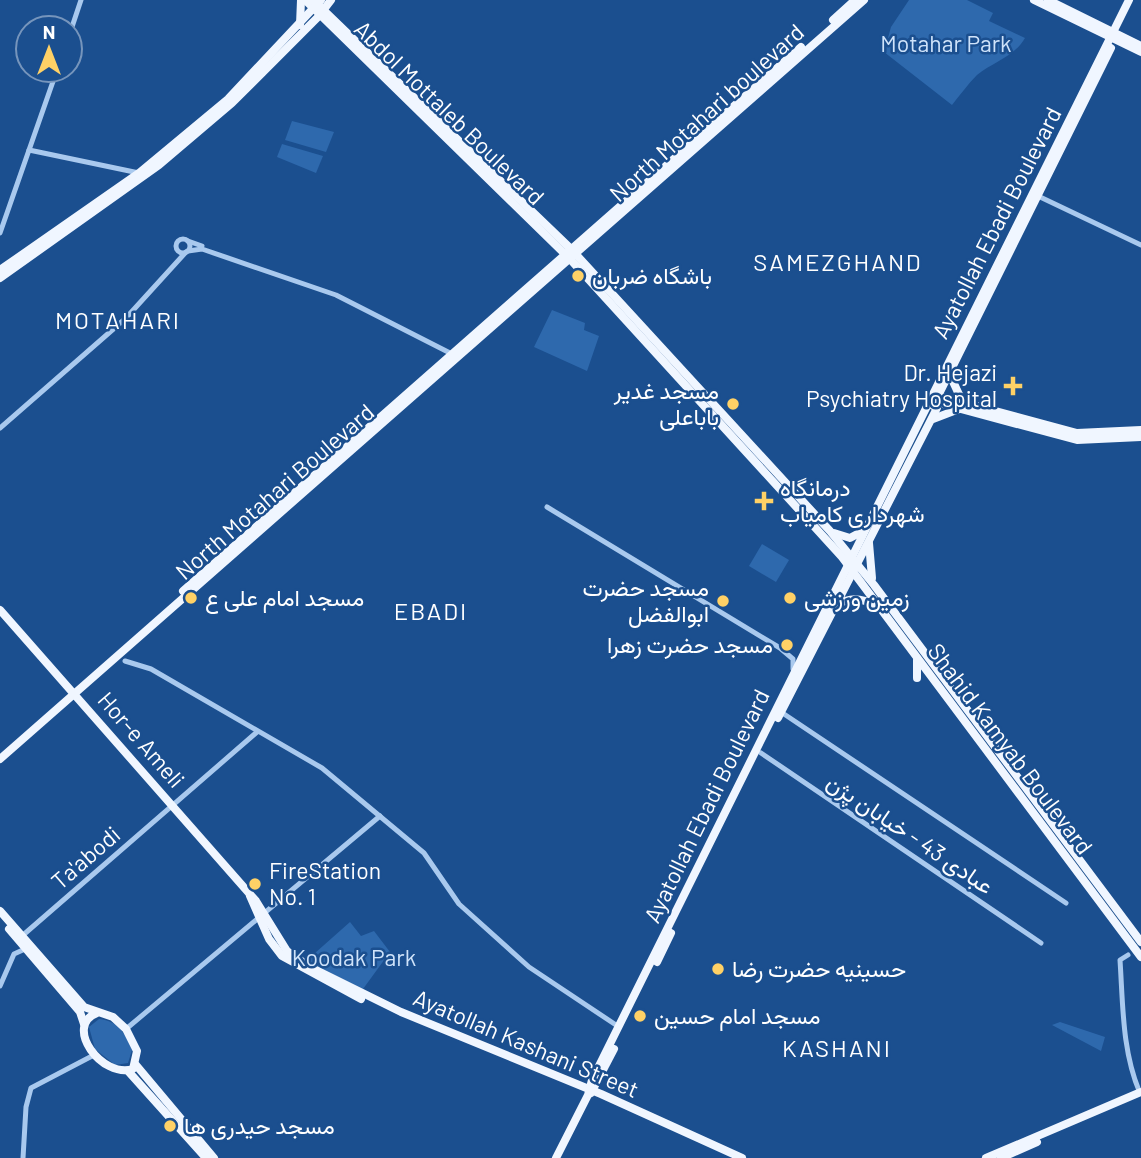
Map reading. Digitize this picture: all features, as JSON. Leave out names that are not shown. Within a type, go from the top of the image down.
[{"type":"main road","name":"Abdol Mottaleb Boulevard","points":[[303,0],[318,6],[559,238],[571,254]]},
{"type":"main road","points":[[303,0],[304,26]]},
{"type":"main road","points":[[0,278],[159,165],[232,103],[304,26],[318,6],[331,0]]},
{"type":"main road","name":"North Motahari boulevard","points":[[571,254],[586,236],[855,0]]},
{"type":"main road","name":"North Motahari boulevard","points":[[571,254],[864,0]]},
{"type":"main road","points":[[1034,0],[1139,49]]},
{"type":"main road","points":[[1048,0],[1099,25],[1114,36]]},
{"type":"main road","name":"Ayatollah Ebadi Boulevard","points":[[590,1092],[619,1027],[791,680],[834,606],[852,564],[870,539],[932,419],[937,408],[936,397],[1104,64],[1129,0]]},
{"type":"main road","name":"Ayatollah Ebadi Boulevard","points":[[590,1092],[761,753],[803,662],[1114,36],[1135,0]]},
{"type":"main road","name":"Abdol Mottaleb Boulevard","points":[[318,6],[334,28],[571,254]]},
{"type":"main road","points":[[1099,25],[1110,22],[1123,12]]},
{"type":"main road","points":[[0,270],[139,173],[228,99],[304,26],[334,28]]},
{"type":"main road","points":[[1104,64],[1119,47],[1139,49]]},
{"type":"main road","points":[[559,238],[586,236]]},
{"type":"main road","points":[[571,254],[852,564],[874,584]]},
{"type":"main road","name":"North Motahari Boulevard","points":[[0,753],[571,254]]},
{"type":"main road","points":[[617,304],[830,531],[852,564]]},
{"type":"main road","name":"North Motahari Boulevard","points":[[420,387],[452,354],[508,309]]},
{"type":"main road","points":[[949,373],[961,406]]},
{"type":"main road","points":[[936,397],[1077,440],[1141,437]]},
{"type":"main road","points":[[932,419],[961,406],[1077,433],[1141,430]]},
{"type":"main road","points":[[830,531],[850,538],[870,527],[869,569],[874,584]]},
{"type":"main road","name":"Shahid Kamyab Boulevard","points":[[852,564],[917,660],[1141,957]]},
{"type":"main road","name":"Shahid Kamyab Boulevard","points":[[874,584],[1141,942]]},
{"type":"main road","points":[[834,606],[860,598],[882,610]]},
{"type":"main road","name":"Hor-e Ameli","points":[[0,610],[173,805],[250,897],[262,917]]},
{"type":"main road","points":[[917,660],[918,678]]},
{"type":"main road","name":"North Motahari Boulevard","points":[[0,759],[73,691]]},
{"type":"main road","points":[[1019,794],[1026,788]]},
{"type":"main road","points":[[0,911],[84,1007],[113,1017],[126,1028],[135,1044],[136,1065],[214,1158]]},
{"type":"main road","points":[[262,917],[269,939],[286,959],[399,1014]]},
{"type":"main road","name":"Ayatollah Kashani Street","points":[[262,917],[275,936],[298,960],[399,1014],[742,1158]]},
{"type":"main road","points":[[0,918],[80,1012],[86,1040],[94,1055],[109,1066],[128,1071],[206,1158]]},
{"type":"main road","points":[[84,1024],[89,1016],[97,1013]]},
{"type":"main road","points":[[128,1071],[136,1065]]},
{"type":"main road","points":[[556,1158],[590,1092]]},
{"type":"main road","name":"Ayatollah Kashani Street","points":[[590,1092],[732,1158]]},
{"type":"main road","points":[[986,1158],[1141,1094]]},
{"type":"main road","points":[[1001,1158],[1141,1094]]},
{"type":"street","points":[[0,233],[52,84]]},
{"type":"street","points":[[29,150],[139,173]]},
{"type":"street","points":[[1038,196],[1141,245]]},
{"type":"street","points":[[159,282],[176,260],[179,240],[188,241],[336,295],[452,354]]},
{"type":"street","points":[[0,428],[100,342],[187,251],[188,241]]},
{"type":"street","points":[[177,249],[187,251],[198,248],[241,261]]},
{"type":"street","points":[[547,507],[803,662]]},
{"type":"street","points":[[780,649],[794,662],[791,680]]},
{"type":"street","points":[[125,661],[150,669],[322,768],[424,853],[459,904],[529,967],[619,1027]]},
{"type":"street","points":[[781,712],[1066,903]]},
{"type":"street","name":"Ta'abodi","points":[[22,936],[257,732]]},
{"type":"street","name":"عبادی 43 - خیابان پژن","points":[[761,753],[1041,943]]},
{"type":"street","points":[[126,1028],[313,875],[380,816]]},
{"type":"street","points":[[0,986],[14,954],[25,949]]},
{"type":"street","points":[[1128,955],[1120,960],[1124,1029],[1131,1073],[1141,1094]]},
{"type":"street","points":[[23,1158],[26,1107],[31,1088],[94,1055]]},
{"type":"green space","name":"Motahar Park","points":[[909,0],[967,0],[993,13],[989,21],[1025,38],[1010,54],[977,75],[952,105],[884,52],[891,27]]},
{"type":"green space","points":[[292,121],[334,132],[326,152],[285,140]]},
{"type":"green space","points":[[282,144],[323,156],[316,173],[277,157]]},
{"type":"green space","points":[[552,310],[585,323],[584,330],[599,336],[587,371],[534,347]]},
{"type":"green space","points":[[762,544],[789,560],[776,582],[749,566]]},
{"type":"green space","name":"Koodak Park","points":[[350,922],[361,936],[374,931],[390,952],[363,989],[306,961]]},
{"type":"green space","points":[[99,1019],[112,1022],[124,1034],[132,1050],[128,1063],[115,1065],[95,1049],[89,1027]]},
{"type":"green space","points":[[1060,1022],[1105,1037],[1101,1051],[1052,1025]]},
{"type":"place","name":"باشگاه ضربان","points":[[578,276]]},
{"type":"place","name":"Dr. Hejazi Psychiatry Hospital","points":[[1013,386]]},
{"type":"place","name":"مسجد غدیر باباعلی","points":[[733,404]]},
{"type":"place","name":"درمانگاه شهرداری کامیاب","points":[[764,501]]},
{"type":"place","name":"مسجد امام علی ع","points":[[191,598]]},
{"type":"place","name":"زمین ورزشی","points":[[790,598]]},
{"type":"place","name":"مسجد حضرت ابوالفضل","points":[[723,601]]},
{"type":"place","name":"مسجد حضرت زهرا","points":[[787,645]]},
{"type":"place","name":"FireStation No. 1","points":[[255,884]]},
{"type":"place","name":"حسینیه حضرت رضا","points":[[718,969]]},
{"type":"place","name":"مسجد امام حسین","points":[[640,1016]]},
{"type":"place","name":"مسجد حیدری ها","points":[[170,1126]]},
{"type":"district","name":"SAMEZGHAND","points":[[838,263]]},
{"type":"district","name":"MOTAHARI","points":[[118,321]]},
{"type":"district","name":"EBADI","points":[[431,612]]},
{"type":"district","name":"KASHANI","points":[[837,1049]]}]
